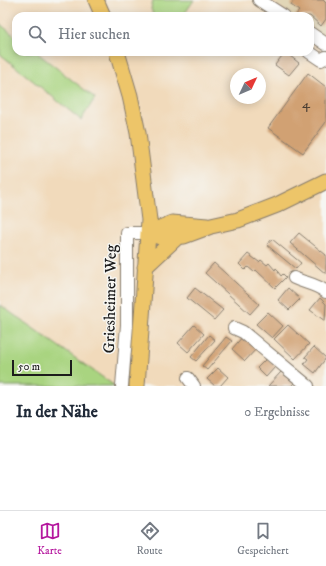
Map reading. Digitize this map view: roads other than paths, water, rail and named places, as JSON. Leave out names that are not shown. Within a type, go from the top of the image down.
[{"type":"main road","points":[[96,0],[101,12]]},
{"type":"main road","points":[[118,56],[130,96],[138,133],[147,199],[148,233],[137,386]]},
{"type":"main road","points":[[148,233],[163,238],[175,238],[211,226],[238,220],[277,205],[326,181]]},
{"type":"main road","points":[[147,199],[160,215],[172,223]]},
{"type":"main road","points":[[148,233],[172,223],[211,226]]},
{"type":"main road","points":[[145,267],[175,238]]},
{"type":"street","points":[[265,1],[278,12]]},
{"type":"street","points":[[314,36],[326,44]]},
{"type":"street","points":[[314,55],[321,60],[326,57]]},
{"type":"street","name":"Griesheimer Weg","points":[[122,386],[127,325],[127,233],[148,233]]},
{"type":"street","points":[[294,278],[306,284],[314,285],[326,292]]},
{"type":"street","points":[[234,328],[243,332],[308,386]]}]
